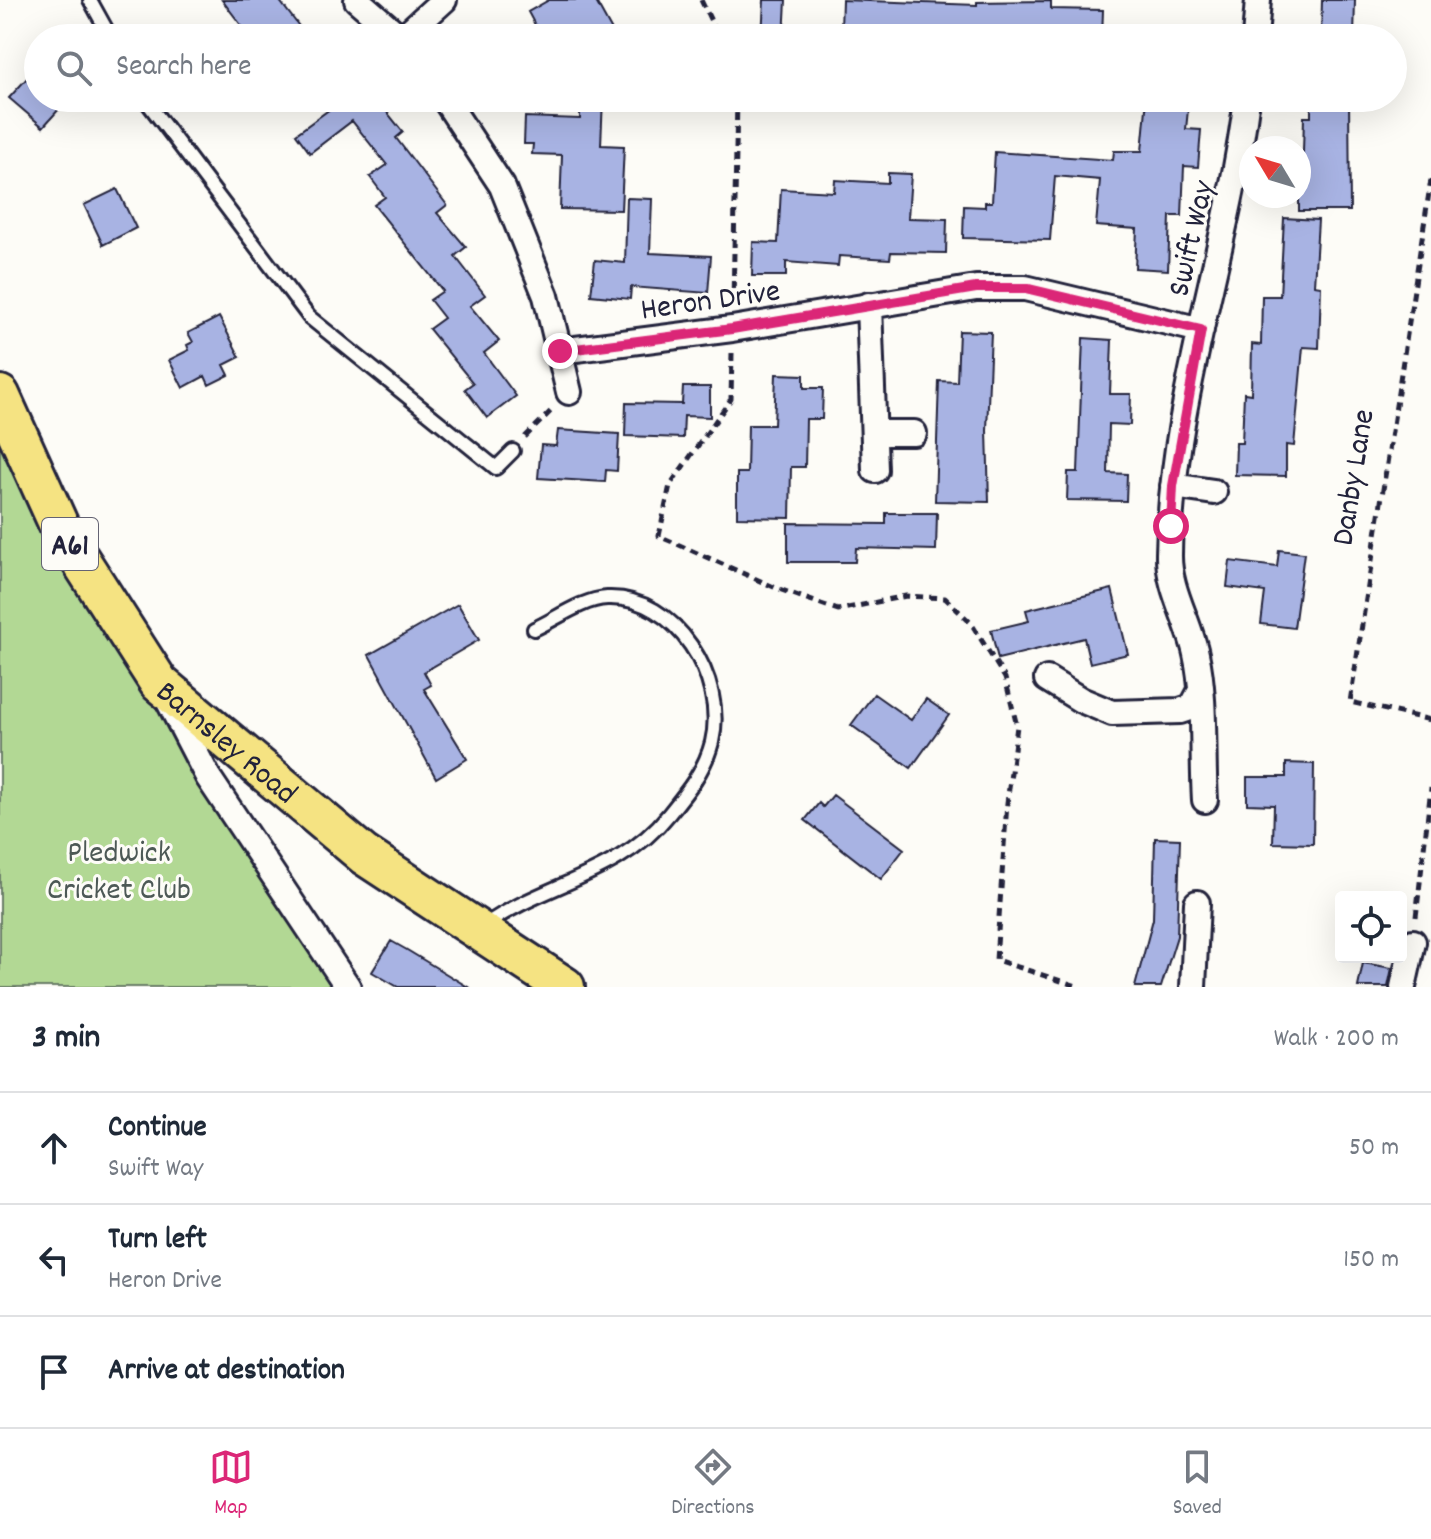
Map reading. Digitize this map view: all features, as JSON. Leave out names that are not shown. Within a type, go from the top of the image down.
[{"type":"main road","name":"Barnsley Road","points":[[0,395],[61,530],[159,683],[364,855],[565,987]]},
{"type":"street","points":[[357,0],[385,24]]},
{"type":"street","points":[[417,24],[444,0]]},
{"type":"street","points":[[1256,24],[1258,0]]},
{"type":"street","points":[[453,112],[502,186],[546,296],[569,392]]},
{"type":"street","name":"Swift Way","points":[[1205,800],[1197,658],[1169,558],[1173,486],[1201,330],[1227,226],[1245,112]]},
{"type":"street","name":"Heron Drive","points":[[560,351],[732,329],[976,288],[1025,288],[1201,330]]},
{"type":"street","points":[[869,305],[875,470]]},
{"type":"street","points":[[876,433],[914,433]]},
{"type":"street","points":[[1173,486],[1214,492]]},
{"type":"street","points":[[1047,679],[1081,700],[1112,713],[1180,711],[1192,707],[1199,694]]},
{"type":"street","points":[[159,683],[208,777],[348,987]]},
{"type":"street","points":[[1193,987],[1197,903]]},
{"type":"street","points":[[1403,987],[1413,942]]},
{"type":"lane","points":[[90,0],[103,24]]},
{"type":"lane","points":[[155,112],[309,317],[496,468],[513,451]]},
{"type":"lane","points":[[478,930],[514,908],[628,854],[667,817],[696,778],[713,738],[712,700],[698,656],[680,633],[648,609],[625,601],[601,599],[534,629]]},
{"type":"path","points":[[701,0],[712,24]]},
{"type":"path","points":[[737,112],[731,399],[670,485],[659,536],[776,588],[838,610],[906,596],[945,598],[971,623],[1005,678],[1017,726],[1007,803],[996,960],[1080,987]]},
{"type":"path","name":"Danby Lane","points":[[1431,180],[1350,702],[1431,720]]},
{"type":"path","points":[[513,451],[569,392]]},
{"type":"path","points":[[1413,942],[1431,788]]},
{"type":"green space","name":"Pledwick Cricket Club","points":[[0,395],[61,530],[347,987],[0,987]]},
{"type":"building","points":[[222,0],[279,0],[297,24],[240,24]]},
{"type":"building","points":[[549,0],[595,0],[608,24],[534,24],[528,12]]},
{"type":"building","points":[[764,0],[786,0],[785,24],[763,24]]},
{"type":"building","points":[[842,0],[977,5],[977,2],[1051,1],[1051,9],[1103,10],[1102,24],[841,24]]},
{"type":"building","points":[[1322,0],[1355,0],[1354,24],[1321,24]]},
{"type":"building","points":[[24,81],[24,111],[9,98]]},
{"type":"building","points":[[25,112],[56,112],[43,127]]},
{"type":"building","points":[[326,112],[387,112],[403,132],[396,138],[447,205],[437,213],[466,247],[455,256],[485,295],[470,306],[499,341],[484,353],[516,396],[487,418],[465,389],[473,383],[429,329],[444,318],[430,300],[443,291],[374,205],[385,197],[370,177],[387,165],[352,121],[310,153],[296,134]]},
{"type":"building","points":[[580,112],[602,112],[601,145],[624,146],[621,210],[560,209],[562,155],[532,154],[533,144],[524,144],[525,117],[580,119]]},
{"type":"building","points":[[1146,112],[1188,112],[1186,129],[1201,130],[1198,167],[1184,166],[1182,216],[1170,216],[1168,270],[1135,268],[1137,229],[1096,226],[1100,180],[1055,176],[1050,240],[963,238],[964,206],[985,207],[985,202],[992,202],[995,152],[1113,160],[1114,151],[1142,151]]},
{"type":"building","points":[[1311,112],[1349,112],[1350,211],[1299,211],[1299,208],[1311,208],[1311,136],[1303,136],[1304,117],[1311,117]]},
{"type":"building","points":[[888,173],[911,174],[908,218],[947,219],[946,253],[891,252],[890,259],[839,256],[838,266],[786,262],[786,276],[752,276],[753,242],[778,243],[781,189],[834,192],[835,180],[888,183]]},
{"type":"building","points":[[117,189],[136,228],[103,245],[84,205]]},
{"type":"building","points":[[627,198],[652,199],[650,253],[711,256],[708,293],[631,287],[630,299],[591,295],[595,260],[625,263]]},
{"type":"building","points":[[1284,218],[1318,220],[1314,285],[1321,286],[1319,348],[1303,347],[1294,446],[1286,445],[1286,476],[1235,475],[1236,443],[1242,443],[1244,393],[1251,394],[1252,344],[1261,345],[1262,296],[1280,296]]},
{"type":"building","points":[[219,317],[240,357],[224,365],[229,375],[209,385],[205,376],[183,388],[169,360],[189,350],[187,345],[193,342],[188,333]]},
{"type":"building","points":[[959,331],[991,332],[987,430],[989,502],[935,501],[939,381],[957,382]]},
{"type":"building","points":[[1083,338],[1112,340],[1110,394],[1131,394],[1130,425],[1109,424],[1108,473],[1127,474],[1126,501],[1067,500],[1068,472],[1078,472]]},
{"type":"building","points":[[776,374],[804,375],[804,388],[823,388],[822,419],[806,419],[805,467],[791,467],[790,518],[737,517],[737,473],[747,473],[748,425],[774,425]]},
{"type":"building","points":[[683,387],[710,387],[710,417],[684,416],[683,438],[625,436],[626,403],[682,404]]},
{"type":"building","points":[[558,430],[619,434],[617,471],[606,470],[605,482],[538,478],[541,445],[556,446]]},
{"type":"building","points":[[886,513],[937,513],[936,550],[856,548],[855,562],[788,562],[788,523],[886,524]]},
{"type":"building","points":[[1279,550],[1304,553],[1294,628],[1261,624],[1265,592],[1227,587],[1230,561],[1277,567]]},
{"type":"building","points":[[1112,589],[1128,654],[1090,663],[1084,638],[998,659],[991,630],[1029,621],[1026,610]]},
{"type":"building","points":[[458,604],[479,640],[424,672],[431,685],[424,689],[467,759],[436,778],[369,655]]},
{"type":"building","points":[[874,694],[911,720],[926,699],[949,715],[911,768],[851,725]]},
{"type":"building","points":[[1286,763],[1314,764],[1313,844],[1273,843],[1274,805],[1247,804],[1247,777],[1286,777]]},
{"type":"building","points":[[833,795],[904,849],[881,879],[805,820],[819,803],[823,807]]},
{"type":"building","points":[[1155,838],[1180,839],[1177,936],[1161,987],[1135,987],[1153,919]]},
{"type":"building","points":[[391,941],[468,987],[398,987],[372,972]]},
{"type":"building","points":[[1363,963],[1392,968],[1388,987],[1358,987]]},
{"type":"route","points":[[560,351],[732,329],[976,288],[1025,288],[1201,330],[1173,486],[1171,526]]}]
